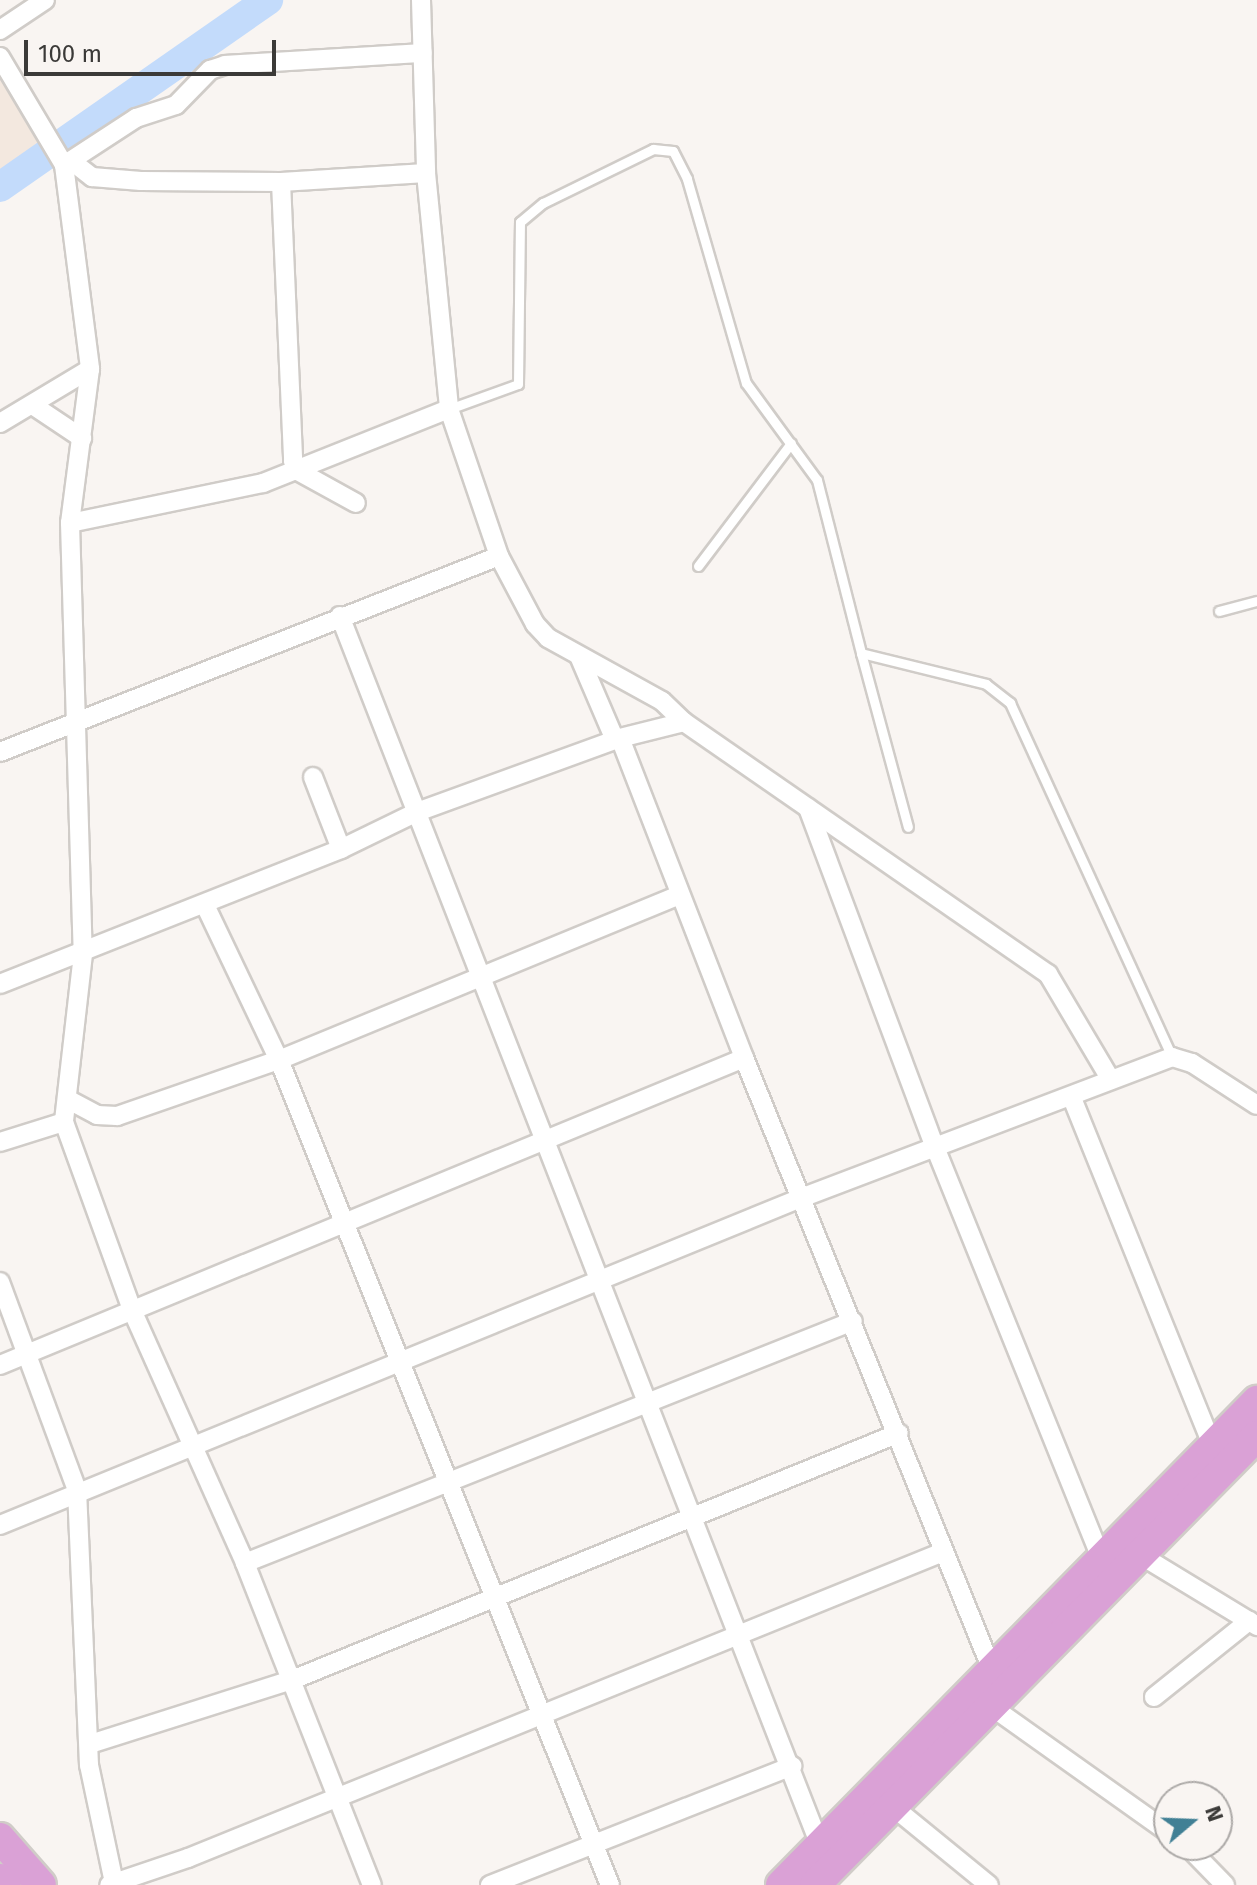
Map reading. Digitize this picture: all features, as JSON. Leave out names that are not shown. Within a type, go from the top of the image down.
[{"type":"main road","points":[[781,1885],[1257,1401]]},
{"type":"main road","points":[[815,1885],[1257,1436]]},
{"type":"main road","points":[[0,1838],[41,1885]]},
{"type":"main road","points":[[0,1879],[6,1885]]},
{"type":"street","points":[[0,30],[45,0]]},
{"type":"street","points":[[421,0],[426,173],[449,409],[499,556],[535,624],[579,656],[662,701],[684,722],[1048,974],[1111,1080]]},
{"type":"street","points":[[65,160],[136,118],[176,105],[210,70],[225,65],[423,53]]},
{"type":"street","points":[[0,57],[41,127],[65,160],[106,180],[281,182],[426,173]]},
{"type":"street","points":[[65,160],[90,369],[70,523],[79,724],[83,954],[69,1100],[64,1122],[132,1310],[245,1563],[372,1885]]},
{"type":"street","points":[[281,182],[289,442],[298,471],[356,503]]},
{"type":"street","points":[[0,423],[34,406],[90,369]]},
{"type":"street","points":[[34,406],[82,438]]},
{"type":"street","points":[[70,523],[228,491],[298,471],[449,409]]},
{"type":"street","points":[[0,752],[79,724],[340,616],[499,556]]},
{"type":"street","points":[[340,616],[543,1141],[601,1279],[692,1521],[742,1633],[820,1845]]},
{"type":"street","points":[[579,656],[618,739],[993,1672]]},
{"type":"street","points":[[0,984],[83,954],[341,849],[417,812],[618,739],[684,722]]},
{"type":"street","points":[[313,777],[341,849]]},
{"type":"street","points":[[808,808],[935,1147],[1102,1560]]},
{"type":"street","points":[[69,1100],[97,1115],[117,1116],[279,1060],[679,895]]},
{"type":"street","points":[[205,905],[279,1060],[610,1885]]},
{"type":"street","points":[[0,1525],[77,1490],[400,1366],[601,1279],[801,1198],[1072,1098],[1172,1057],[1192,1063],[1257,1105]]},
{"type":"street","points":[[0,1365],[344,1219],[744,1058]]},
{"type":"street","points":[[1072,1098],[1213,1447]]},
{"type":"street","points":[[0,1142],[64,1122]]},
{"type":"street","points":[[0,1282],[77,1490],[93,1795],[111,1884],[338,1798],[943,1552]]},
{"type":"street","points":[[245,1563],[445,1480],[853,1321]]},
{"type":"street","points":[[90,1744],[292,1680],[692,1521],[899,1433]]},
{"type":"street","points":[[1142,1556],[1253,1623],[1154,1697]]},
{"type":"street","points":[[992,1707],[1153,1822]]},
{"type":"street","points":[[490,1885],[792,1766]]},
{"type":"street","points":[[892,1806],[985,1884]]},
{"type":"street","points":[[1202,1861],[1225,1885]]},
{"type":"lane","points":[[449,409],[518,384],[520,222],[543,203],[653,149],[665,148],[681,163],[687,179],[746,383],[761,411],[791,443],[821,493],[908,827]]},
{"type":"lane","points":[[698,566],[791,443]]},
{"type":"lane","points":[[1219,611],[1257,601]]},
{"type":"lane","points":[[861,653],[986,684],[1010,703],[1172,1057]]},
{"type":"shaded area","points":[[0,57],[56,151],[0,191]]},
{"type":"waterway","points":[[0,187],[268,0]]}]
